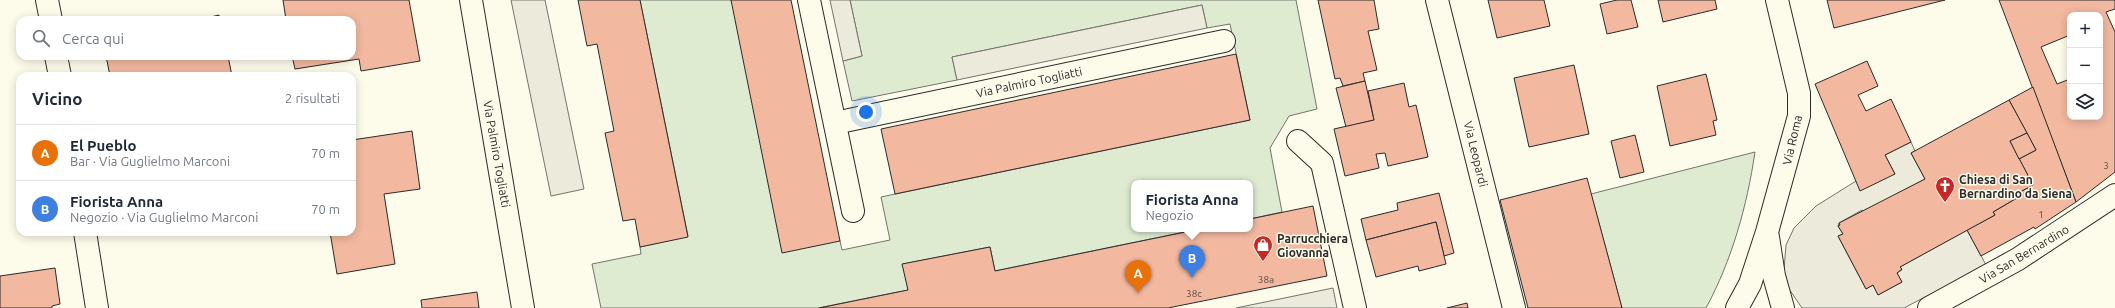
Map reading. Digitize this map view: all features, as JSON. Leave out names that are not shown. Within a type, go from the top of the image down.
[{"type":"street","points":[[47,0],[49,16]]},
{"type":"street","name":"Via Palmiro Togliatti","points":[[471,0],[523,308]]},
{"type":"street","points":[[809,0],[853,211]]},
{"type":"street","name":"Via Leopardi","points":[[1437,0],[1514,308]]},
{"type":"street","name":"Via Roma","points":[[1737,308],[1750,284],[1767,232],[1799,116],[1799,93],[1777,0]]},
{"type":"street","name":"Via Palmiro Togliatti","points":[[835,123],[1224,41]]},
{"type":"street","points":[[57,60],[59,72]]},
{"type":"street","points":[[1298,141],[1322,163],[1355,308]]},
{"type":"street","name":"Via San Bernardino","points":[[1929,308],[2018,259],[2115,195]]},
{"type":"street","name":"Via Roma","points":[[1767,232],[1774,276],[1784,308]]},
{"type":"street","points":[[86,236],[97,308]]},
{"type":"street","name":"Via Roma","points":[[1749,308],[1750,284]]},
{"type":"green space","points":[[640,0],[731,0],[840,241],[842,250],[890,240],[881,197],[1250,120],[1230,24],[1207,28],[1202,5],[952,57],[957,80],[852,101],[843,61],[862,56],[850,0],[1296,0],[1317,109],[1289,116],[1270,148],[1282,212],[1253,218],[1253,180],[1131,180],[1131,232],[1184,232],[995,271],[990,247],[903,264],[908,290],[818,308],[601,308],[592,264],[641,254],[640,247],[688,236]]},
{"type":"green space","points":[[1755,152],[1748,192],[1731,252],[1724,271],[1706,308],[1622,308],[1591,194]]},
{"type":"shaded area","points":[[511,0],[545,0],[584,189],[551,196]]},
{"type":"shaded area","points":[[830,0],[850,0],[862,56],[843,61]]},
{"type":"shaded area","points":[[1202,5],[1207,28],[957,80],[952,57]]},
{"type":"shaded area","points":[[1911,142],[1915,151],[1911,153],[1925,179],[1864,212],[1862,210],[1839,223],[1838,226],[1843,234],[1838,236],[1866,289],[1873,285],[1878,295],[1902,282],[1897,273],[1902,270],[1900,267],[1967,230],[1986,265],[1904,308],[1802,308],[1789,289],[1784,270],[1786,245],[1794,228],[1816,206],[1856,181],[1895,174],[1885,155]]},
{"type":"shaded area","points":[[1333,288],[1337,308],[1236,308]]},
{"type":"building","points":[[283,0],[409,0],[420,61],[361,71],[359,59],[356,59],[356,16],[285,16]]},
{"type":"building","points":[[578,0],[640,0],[688,237],[640,247],[635,219],[623,221],[605,133],[614,131],[597,44],[587,46]]},
{"type":"building","points":[[731,0],[791,0],[840,241],[782,253]]},
{"type":"building","points":[[1318,0],[1374,0],[1379,29],[1368,31],[1377,70],[1363,73],[1365,81],[1343,86],[1340,78],[1335,79]]},
{"type":"building","points":[[1488,0],[1544,0],[1550,26],[1497,38]]},
{"type":"building","points":[[1617,0],[1631,0],[1638,27],[1607,34],[1600,4]]},
{"type":"building","points":[[1658,0],[1715,0],[1717,9],[1663,22]]},
{"type":"building","points":[[1827,0],[1945,0],[1834,28]]},
{"type":"building","points":[[1999,0],[2115,0],[2115,9],[2106,12],[2115,32],[2115,172],[2076,202]]},
{"type":"building","points":[[1236,54],[1250,120],[895,194],[881,129]]},
{"type":"building","points":[[107,60],[229,60],[231,72],[109,72]]},
{"type":"building","points":[[293,60],[353,60],[295,69]]},
{"type":"building","points":[[1867,61],[1878,86],[1858,95],[1866,111],[1891,99],[1911,142],[1885,155],[1895,174],[1860,191],[1815,84]]},
{"type":"building","points":[[1574,65],[1589,134],[1529,147],[1514,78]]},
{"type":"building","points":[[1706,74],[1717,120],[1713,121],[1716,135],[1670,146],[1657,86]]},
{"type":"building","points":[[1365,81],[1374,120],[1346,127],[1336,88]]},
{"type":"building","points":[[1404,83],[1409,107],[1416,105],[1428,157],[1388,166],[1385,153],[1376,154],[1379,168],[1345,176],[1334,129],[1374,120],[1368,91]]},
{"type":"building","points":[[2033,87],[2076,202],[2035,229],[2034,227],[1981,256],[1967,230],[1995,215],[1993,212],[2022,195],[2020,192],[2033,185],[2019,159],[2036,150],[2009,100]]},
{"type":"building","name":"Chiesa di San Bernardino da Siena","points":[[2009,100],[2027,133],[2010,141],[2033,185],[2020,192],[2022,195],[1993,212],[1995,215],[1900,267],[1902,269],[1897,273],[1902,282],[1878,295],[1873,285],[1866,289],[1838,236],[1843,234],[1838,226],[1840,225],[1839,223],[1925,179],[1911,153]]},
{"type":"building","points":[[412,131],[420,189],[384,194],[395,264],[337,274],[331,236],[356,236],[356,139]]},
{"type":"building","points":[[2027,133],[2036,150],[2019,159],[2010,141]]},
{"type":"building","points":[[1635,135],[1644,172],[1620,178],[1611,141]]},
{"type":"building","points":[[1587,178],[1622,308],[1528,308],[1500,200]]},
{"type":"building","points":[[1439,193],[1454,253],[1444,256],[1436,222],[1366,240],[1361,219],[1398,210],[1397,203]]},
{"type":"building","points":[[1313,206],[1327,276],[1168,308],[819,308],[908,290],[902,264],[990,247],[995,271],[1185,232],[1253,232],[1253,218]]},
{"type":"building","points":[[1436,222],[1446,264],[1419,271],[1418,266],[1376,277],[1366,240]]},
{"type":"building","points":[[55,268],[60,304],[52,306],[52,308],[0,308],[0,276]]},
{"type":"building","points":[[477,292],[479,308],[422,308],[421,300]]},
{"type":"building","points":[[1467,303],[1468,308],[1447,308]]},
{"type":"place","name":"Chiesa di San Bernardino da Siena","points":[[1945,203]]},
{"type":"place","name":"Parrucchiera Giovanna","points":[[1263,262]]},
{"type":"place","name":"Fiorista Anna","points":[[1192,278]]},
{"type":"place","name":"El Pueblo","points":[[1138,293]]}]
